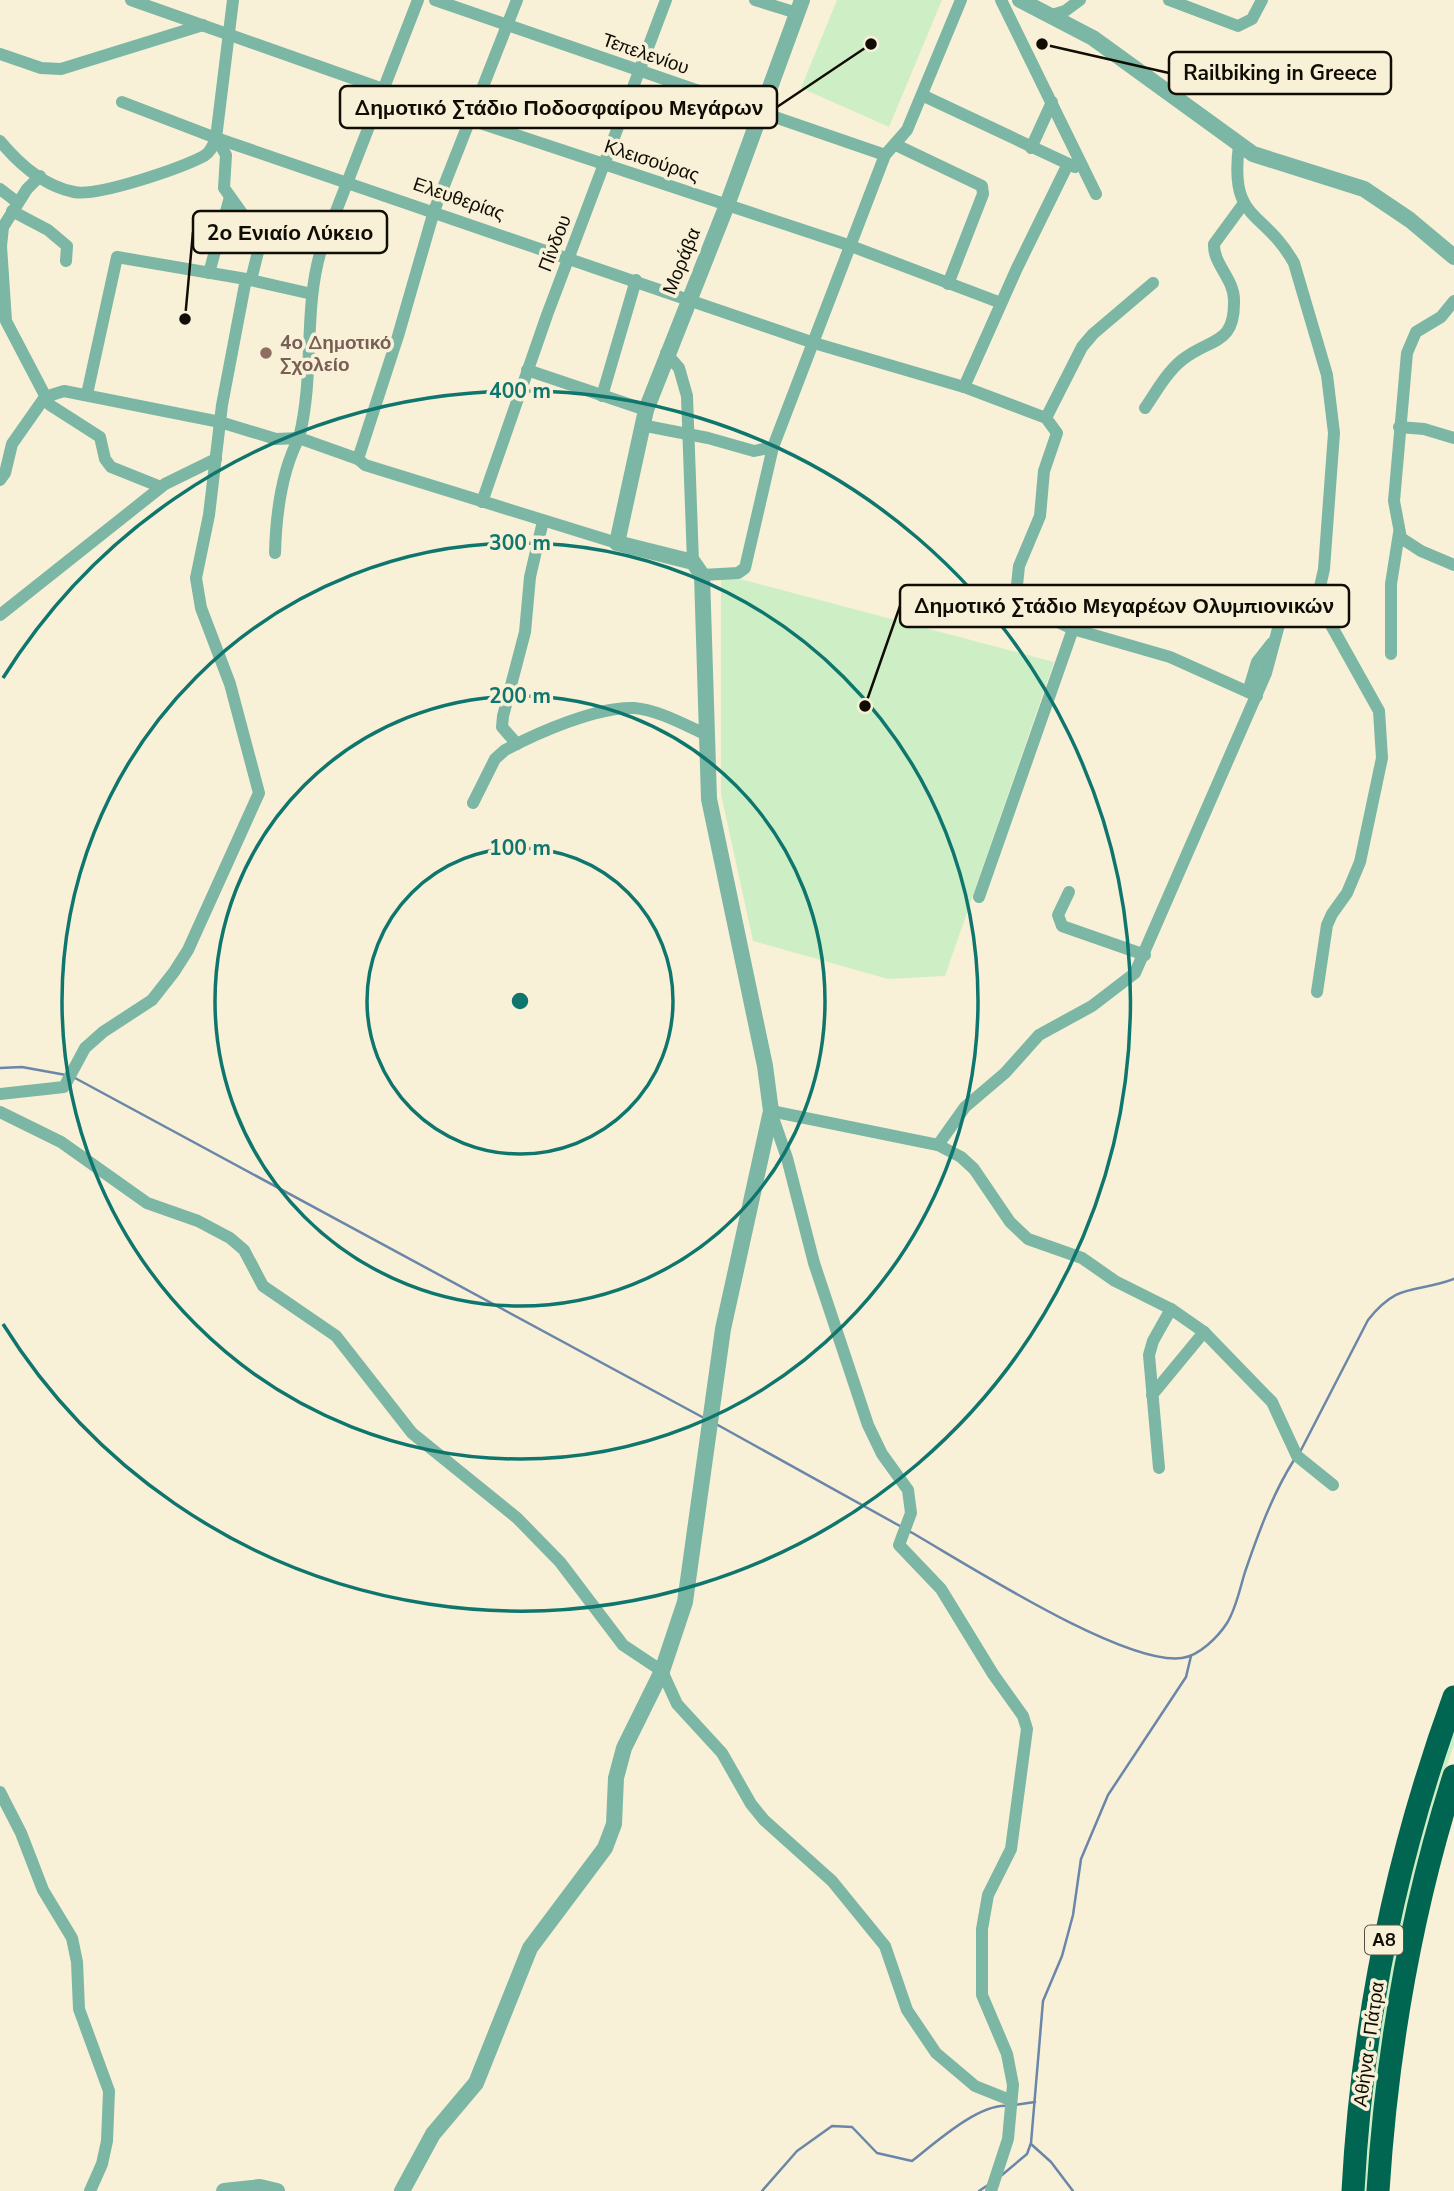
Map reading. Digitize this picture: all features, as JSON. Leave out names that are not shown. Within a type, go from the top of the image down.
[{"type":"highway","name":"Αθήνα - Πάτρα","points":[[1353,2191],[1366,2052],[1387,1924],[1412,1825],[1454,1697]]},
{"type":"highway","name":"Αθήνα - Πάτρα","points":[[1378,2191],[1386,2093],[1402,1980],[1423,1881],[1454,1776]]},
{"type":"street","name":"Κλεισούρας","points":[[131,0],[471,119],[851,246],[1001,303]]},
{"type":"street","points":[[0,141],[20,165],[67,190],[88,193],[205,156],[216,138],[233,0]]},
{"type":"street","points":[[275,554],[282,492],[290,457],[299,438],[309,386],[312,294],[321,250],[418,0]]},
{"type":"street","name":"Τεπελενίου","points":[[435,0],[885,155]]},
{"type":"street","points":[[361,462],[434,211],[517,0]]},
{"type":"street","name":"Πίνδου","points":[[482,502],[527,370],[666,0]]},
{"type":"street","points":[[755,0],[799,7]]},
{"type":"street","points":[[0,480],[5,473],[12,444],[45,397],[64,391],[220,422],[276,439],[299,438],[361,462],[543,521],[697,568],[738,573],[745,568],[773,447],[885,155],[896,145],[923,96],[961,0]]},
{"type":"street","points":[[1001,0],[1096,194]]},
{"type":"street","points":[[1020,0],[1065,11],[1080,0]]},
{"type":"street","points":[[1169,0],[1238,26],[1252,19],[1262,0]]},
{"type":"street","name":"Μοράβα","points":[[617,543],[643,417],[666,353],[727,205],[799,7]]},
{"type":"street","points":[[1051,7],[1239,145],[1272,162],[1364,189],[1410,220],[1454,257]]},
{"type":"street","points":[[0,54],[41,68],[61,69],[203,25]]},
{"type":"street","points":[[923,96],[1084,171]]},
{"type":"street","name":"Ελευθερίας","points":[[122,102],[216,138],[348,181],[688,300],[814,342],[964,387],[1046,418]]},
{"type":"street","points":[[1031,148],[1052,102]]},
{"type":"street","points":[[0,1094],[64,1087],[80,1053],[103,1032],[152,1000],[188,950],[260,793],[230,684],[201,608],[196,578],[220,422],[248,279],[261,240],[230,197],[224,182],[226,155],[216,138]]},
{"type":"street","points":[[896,145],[982,186],[983,194],[948,284]]},
{"type":"street","points":[[1239,145],[1235,176],[1237,192],[1294,264],[1330,389],[1334,453],[1324,569],[1317,600],[1379,711],[1382,758],[1360,862],[1347,893],[1332,914],[1328,925],[1317,992]]},
{"type":"street","points":[[964,387],[1068,164]]},
{"type":"street","points":[[40,176],[14,207],[1,238],[6,321],[50,405],[100,437],[105,459],[111,467],[161,486]]},
{"type":"street","points":[[0,189],[14,207],[59,237],[67,246],[66,261]]},
{"type":"street","points":[[209,273],[230,197]]},
{"type":"street","points":[[1145,408],[1182,360],[1223,339],[1232,322],[1234,292],[1215,254],[1214,244],[1244,203]]},
{"type":"street","points":[[87,394],[117,257],[248,279],[312,294]]},
{"type":"street","points":[[602,396],[636,280]]},
{"type":"street","points":[[1153,282],[1093,334],[1082,347],[1046,418],[1055,429],[1056,440],[1044,471],[1040,516],[1019,566],[1017,584],[1024,606],[1073,629],[1142,647],[1252,694]]},
{"type":"street","points":[[1391,654],[1390,592],[1399,533],[1394,501],[1399,427],[1410,342],[1416,332],[1441,317],[1454,301]]},
{"type":"street","points":[[666,353],[674,359],[682,376],[689,435],[712,817],[765,1066],[771,1111],[787,1158],[814,1263],[868,1425],[882,1454],[905,1482],[911,1513],[900,1541],[903,1551],[941,1589],[1023,1716],[1027,1729],[1011,1849],[988,1895],[982,1929],[982,1995],[1012,2071],[1008,2139],[991,2191]]},
{"type":"street","points":[[527,370],[602,396],[643,417],[689,435],[754,451],[773,447]]},
{"type":"street","points":[[1399,427],[1424,429],[1454,438]]},
{"type":"street","points":[[0,615],[161,486],[216,459]]},
{"type":"street","points":[[517,744],[502,727],[503,716],[525,632],[530,577],[543,521]]},
{"type":"street","points":[[1399,533],[1420,551],[1454,565]]},
{"type":"street","points":[[938,1145],[965,1107],[1005,1073],[1039,1035],[1080,1013],[1135,973],[1145,955],[1275,640],[1285,620],[1317,600]]},
{"type":"street","points":[[979,897],[1073,629]]},
{"type":"street","points":[[473,803],[495,759],[517,744],[598,713],[621,708],[652,712],[705,734]]},
{"type":"street","points":[[1069,892],[1058,915],[1062,926],[1145,955]]},
{"type":"street","points":[[771,1111],[846,1124],[938,1145],[961,1157],[974,1169],[1010,1222],[1028,1239],[1082,1258],[1115,1281],[1171,1309],[1205,1332],[1272,1402],[1297,1455],[1333,1485]]},
{"type":"street","points":[[402,2191],[433,2134],[476,2084],[530,1948],[606,1848],[614,1824],[616,1778],[624,1748],[662,1671],[685,1602],[728,1302],[771,1111]]},
{"type":"street","points":[[0,1112],[61,1142],[147,1203],[211,1227],[242,1247],[263,1286],[336,1336],[406,1426],[517,1518],[560,1562],[623,1645],[662,1671],[677,1704],[722,1753],[751,1804],[764,1820],[832,1881],[885,1946],[907,2010],[936,2053],[975,2086],[1010,2100]]},
{"type":"street","points":[[1159,1468],[1149,1354],[1153,1341],[1171,1309]]},
{"type":"street","points":[[1152,1395],[1205,1332]]},
{"type":"street","points":[[0,1792],[21,1833],[43,1890],[72,1938],[79,2009],[109,2091],[107,2141],[102,2164],[90,2191]]},
{"type":"street","points":[[224,2191],[260,2187],[277,2191]]},
{"type":"green space","points":[[837,0],[942,0],[889,127],[801,88]]},
{"type":"green space","points":[[721,574],[1054,662],[945,976],[888,979],[753,941],[721,794]]},
{"type":"green space","points":[[1454,1728],[1454,1745],[1442,1780],[1369,2191],[1363,2191],[1383,2003],[1409,1877]]},
{"type":"waterway","points":[[0,1068],[22,1067],[66,1075]]},
{"type":"waterway","points":[[75,1078],[704,1418]]},
{"type":"waterway","points":[[1300,1452],[1368,1320],[1389,1299],[1398,1294],[1454,1279]]},
{"type":"waterway","points":[[716,1424],[900,1526]]},
{"type":"waterway","points":[[909,1531],[1045,1610],[1085,1630],[1156,1656],[1182,1658],[1195,1654],[1208,1645],[1227,1623],[1266,1515],[1294,1460]]},
{"type":"waterway","points":[[1002,2175],[1027,2154],[1031,2143],[1043,2001],[1062,1956],[1073,1915],[1081,1859],[1108,1795],[1186,1677],[1191,1656]]},
{"type":"waterway","points":[[1014,2105],[1035,2102]]},
{"type":"waterway","points":[[762,2191],[797,2151],[832,2126],[852,2127],[877,2153],[912,2161],[971,2117],[996,2107],[1008,2106]]},
{"type":"waterway","points":[[1031,2144],[1051,2162],[1073,2191]]},
{"type":"waterway","points":[[979,2191],[988,2185]]},
{"type":"place","name":"Δημοτικό Στάδιο Ποδοσφαίρου Μεγάρων","points":[[871,44]]},
{"type":"place","name":"Railbiking in Greece","points":[[1042,44]]},
{"type":"place","name":"2ο Ενιαίο Λύκειο","points":[[185,319]]},
{"type":"place","name":"4ο Δημοτικό Σχολείο","points":[[266,353]]},
{"type":"place","name":"Δημοτικό Στάδιο Μεγαρέων Ολυμπιονικών","points":[[865,706]]}]
